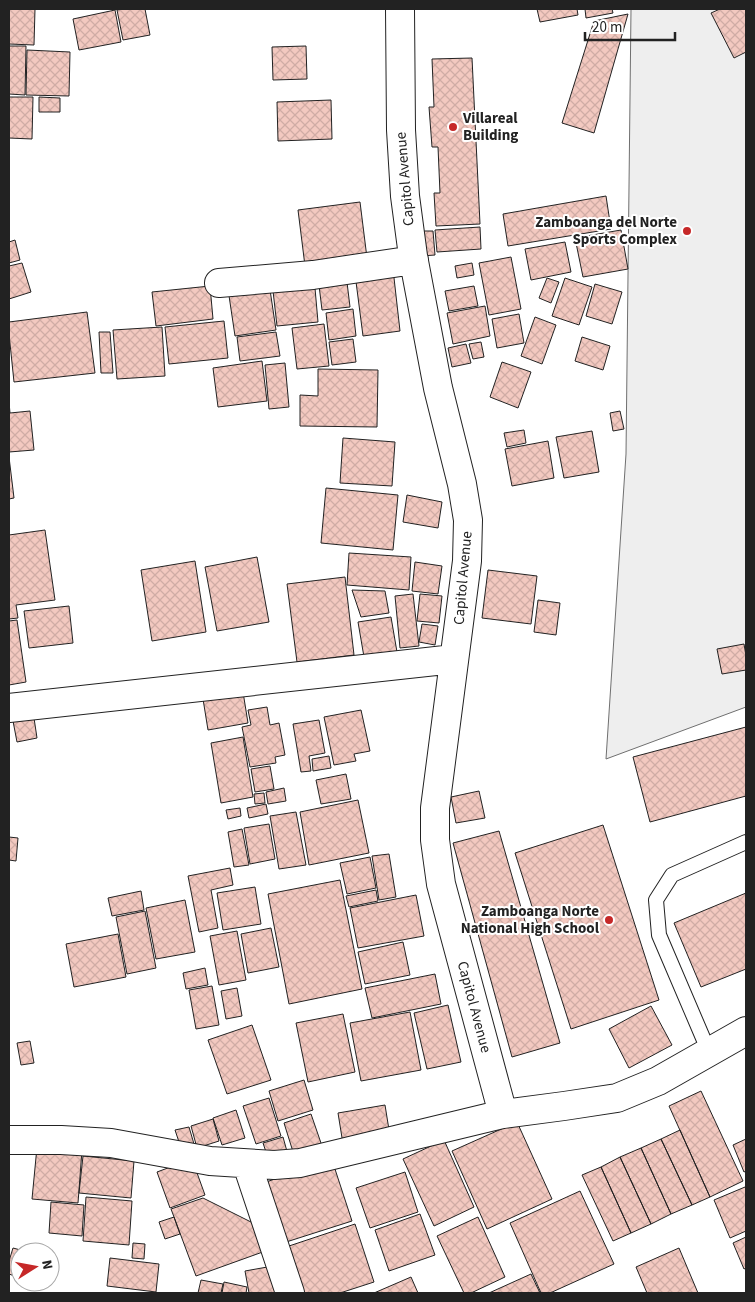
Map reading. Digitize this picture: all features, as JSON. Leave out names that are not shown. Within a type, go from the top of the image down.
[{"type":"street","name":"Capitol Avenue","points":[[400,9],[401,130],[405,196],[414,260],[438,388],[462,484],[468,520],[467,561],[435,808],[435,840],[442,884],[503,1114]]},
{"type":"street","points":[[219,283],[313,276],[414,260]]},
{"type":"street","points":[[9,708],[454,659]]},
{"type":"street","points":[[9,1140],[61,1140],[111,1143],[210,1161],[247,1164],[274,1165],[300,1163],[503,1114],[617,1098],[658,1082],[746,1031]]},
{"type":"street","points":[[247,1164],[290,1293]]},
{"type":"lane","points":[[709,1052],[660,935],[656,900],[672,875],[746,842]]},
{"type":"shaded area","name":"Zamboanga del Norte Sports Complex","points":[[631,9],[746,9],[746,707],[606,759],[626,454]]},
{"type":"building","points":[[9,9],[35,9],[34,45],[9,44]]},
{"type":"building","points":[[145,9],[150,35],[123,40],[117,10]]},
{"type":"building","points":[[537,9],[577,9],[578,15],[540,22]]},
{"type":"building","points":[[585,9],[612,9],[613,13],[586,18]]},
{"type":"building","points":[[720,9],[746,9],[746,52],[734,58],[711,13]]},
{"type":"building","points":[[115,10],[121,42],[79,50],[73,19]]},
{"type":"building","points":[[628,14],[594,133],[562,123],[594,21]]},
{"type":"building","points":[[9,46],[26,46],[25,95],[9,94]]},
{"type":"building","points":[[306,46],[307,79],[273,80],[272,47]]},
{"type":"building","points":[[27,50],[70,52],[69,96],[26,95]]},
{"type":"building","name":"Villareal Building","points":[[472,58],[480,224],[436,226],[434,193],[440,193],[438,147],[432,147],[429,107],[434,107],[432,59]]},
{"type":"building","points":[[9,97],[33,97],[32,139],[9,138]]},
{"type":"building","points":[[39,97],[60,98],[60,112],[39,112]]},
{"type":"building","points":[[331,100],[332,139],[278,141],[277,102]]},
{"type":"building","points":[[606,196],[611,229],[508,246],[503,214]]},
{"type":"building","points":[[360,202],[368,266],[306,274],[298,210]]},
{"type":"building","points":[[480,227],[481,249],[437,252],[435,230]]},
{"type":"building","points":[[621,230],[628,269],[583,277],[575,238]]},
{"type":"building","points":[[420,231],[433,231],[435,255],[421,256]]},
{"type":"building","points":[[15,240],[20,260],[9,263],[9,242]]},
{"type":"building","points":[[565,242],[571,272],[531,280],[525,249]]},
{"type":"building","points":[[511,257],[521,309],[489,315],[479,263]]},
{"type":"building","points":[[22,263],[31,292],[9,299],[9,266]]},
{"type":"building","points":[[472,263],[474,275],[457,278],[455,266]]},
{"type":"building","points":[[393,269],[400,331],[363,336],[355,274]]},
{"type":"building","points":[[346,274],[350,307],[322,310],[318,277]]},
{"type":"building","points":[[314,277],[318,322],[277,326],[272,282]]},
{"type":"building","points":[[547,278],[559,282],[551,303],[539,298]]},
{"type":"building","points":[[565,278],[592,287],[579,325],[552,316]]},
{"type":"building","points":[[269,283],[276,330],[235,336],[228,289]]},
{"type":"building","points":[[595,284],[622,292],[612,324],[586,316]]},
{"type":"building","points":[[210,286],[213,319],[156,326],[152,292]]},
{"type":"building","points":[[474,286],[478,306],[449,311],[445,291]]},
{"type":"building","points":[[485,306],[490,336],[453,344],[447,313]]},
{"type":"building","points":[[353,309],[356,336],[329,340],[326,313]]},
{"type":"building","points":[[87,312],[95,373],[14,382],[9,322]]},
{"type":"building","points":[[519,314],[524,343],[497,348],[492,319]]},
{"type":"building","points":[[535,317],[556,325],[542,364],[521,356]]},
{"type":"building","points":[[224,321],[228,358],[169,364],[165,327]]},
{"type":"building","points":[[324,324],[329,366],[297,369],[292,328]]},
{"type":"building","points":[[162,327],[165,376],[117,379],[113,330]]},
{"type":"building","points":[[99,332],[110,332],[113,373],[101,373]]},
{"type":"building","points":[[276,332],[280,356],[240,361],[237,337]]},
{"type":"building","points":[[582,337],[610,346],[603,370],[575,361]]},
{"type":"building","points":[[353,339],[356,362],[332,365],[329,342]]},
{"type":"building","points":[[481,342],[484,357],[473,359],[469,344]]},
{"type":"building","points":[[466,344],[471,363],[452,367],[448,348]]},
{"type":"building","points":[[262,361],[267,401],[218,407],[213,368]]},
{"type":"building","points":[[502,362],[531,372],[518,408],[490,397]]},
{"type":"building","points":[[285,363],[289,407],[269,409],[265,365]]},
{"type":"building","points":[[318,369],[378,370],[377,427],[300,426],[300,395],[318,396]]},
{"type":"building","points":[[9,402],[10,413],[30,411],[34,450],[9,452]]},
{"type":"building","points":[[620,411],[624,429],[613,431],[610,413]]},
{"type":"building","points":[[524,430],[526,443],[507,447],[504,433]]},
{"type":"building","points":[[592,431],[599,472],[564,478],[556,437]]},
{"type":"building","points":[[343,438],[395,442],[392,486],[340,483]]},
{"type":"building","points":[[548,441],[554,478],[512,486],[505,449]]},
{"type":"building","points":[[9,457],[14,498],[9,499]]},
{"type":"building","points":[[326,488],[398,495],[393,550],[321,543]]},
{"type":"building","points":[[407,495],[442,502],[438,528],[403,522]]},
{"type":"building","points":[[45,530],[55,600],[16,605],[18,618],[9,619],[9,535]]},
{"type":"building","points":[[349,553],[411,557],[409,590],[347,585]]},
{"type":"building","points":[[257,557],[269,622],[217,631],[205,567]]},
{"type":"building","points":[[195,561],[206,632],[152,641],[141,570]]},
{"type":"building","points":[[415,562],[442,566],[438,594],[412,591]]},
{"type":"building","points":[[488,570],[537,576],[531,624],[482,618]]},
{"type":"building","points":[[345,577],[354,655],[297,662],[287,584]]},
{"type":"building","points":[[352,590],[385,591],[389,613],[361,617]]},
{"type":"building","points":[[413,594],[419,646],[400,648],[395,596]]},
{"type":"building","points":[[420,594],[442,596],[439,623],[417,621]]},
{"type":"building","points":[[538,600],[560,603],[556,635],[534,632]]},
{"type":"building","points":[[69,606],[73,643],[29,648],[24,611]]},
{"type":"building","points":[[391,617],[397,652],[364,657],[358,622]]},
{"type":"building","points":[[17,620],[26,682],[9,685],[9,621]]},
{"type":"building","points":[[422,624],[438,626],[435,645],[419,642]]},
{"type":"building","points":[[744,644],[746,670],[722,674],[717,649]]},
{"type":"building","points":[[243,692],[248,723],[208,730],[203,699]]},
{"type":"building","points":[[267,707],[270,725],[279,723],[285,755],[275,757],[276,763],[250,767],[242,727],[251,725],[248,710]]},
{"type":"building","points":[[361,710],[370,751],[354,754],[356,761],[334,765],[324,717]]},
{"type":"building","points":[[34,718],[37,738],[17,742],[13,721]]},
{"type":"building","points":[[319,720],[325,753],[309,756],[311,771],[301,772],[293,724]]},
{"type":"building","points":[[746,727],[746,796],[650,822],[633,757]]},
{"type":"building","points":[[243,737],[253,797],[221,803],[211,743]]},
{"type":"building","points":[[329,756],[331,768],[313,771],[312,759]]},
{"type":"building","points":[[270,766],[274,789],[255,792],[251,769]]},
{"type":"building","points":[[346,774],[351,799],[321,804],[316,780]]},
{"type":"building","points":[[284,788],[286,801],[268,804],[266,792]]},
{"type":"building","points":[[479,791],[485,818],[456,823],[451,797]]},
{"type":"building","points":[[264,793],[265,803],[255,804],[254,794]]},
{"type":"building","points":[[358,800],[369,853],[309,865],[300,812]]},
{"type":"building","points":[[266,804],[268,814],[249,818],[247,808]]},
{"type":"building","points":[[240,808],[241,816],[228,819],[226,810]]},
{"type":"building","points":[[296,812],[306,865],[279,869],[270,816]]},
{"type":"building","points":[[269,824],[275,859],[250,864],[244,828]]},
{"type":"building","points":[[603,825],[659,1000],[571,1029],[515,853]]},
{"type":"building","points":[[242,829],[249,865],[234,867],[228,832]]},
{"type":"building","points":[[499,831],[560,1043],[512,1057],[453,843]]},
{"type":"building","points":[[9,837],[18,838],[16,861],[9,860]]},
{"type":"building","points":[[389,854],[396,897],[379,900],[372,856]]},
{"type":"building","points":[[370,857],[376,888],[347,894],[340,863]]},
{"type":"building","points":[[230,868],[233,885],[211,890],[218,928],[199,932],[188,876]]},
{"type":"building","points":[[340,880],[362,989],[289,1004],[268,894]]},
{"type":"building","points":[[255,887],[261,924],[223,930],[217,893]]},
{"type":"building","points":[[376,890],[378,901],[349,907],[346,896]]},
{"type":"building","points":[[141,891],[144,910],[112,916],[108,898]]},
{"type":"building","points":[[746,893],[746,969],[701,987],[674,923]]},
{"type":"building","points":[[416,895],[424,936],[358,948],[350,908]]},
{"type":"building","points":[[185,900],[195,952],[156,959],[146,908]]},
{"type":"building","points":[[145,911],[156,968],[127,974],[116,917]]},
{"type":"building","points":[[271,928],[279,967],[248,973],[241,934]]},
{"type":"building","points":[[237,931],[246,980],[219,985],[210,936]]},
{"type":"building","points":[[118,934],[126,977],[74,987],[66,944]]},
{"type":"building","points":[[403,942],[410,975],[365,984],[358,952]]},
{"type":"building","points":[[205,968],[208,985],[186,989],[183,973]]},
{"type":"building","points":[[435,974],[441,1004],[372,1018],[365,988]]},
{"type":"building","points":[[212,986],[219,1025],[196,1029],[189,990]]},
{"type":"building","points":[[237,988],[242,1016],[226,1019],[221,991]]},
{"type":"building","points":[[448,1005],[461,1062],[427,1069],[414,1013]]},
{"type":"building","points":[[651,1006],[672,1045],[629,1068],[609,1029]]},
{"type":"building","points":[[410,1012],[421,1070],[361,1081],[350,1023]]},
{"type":"building","points":[[343,1014],[355,1072],[308,1082],[296,1023]]},
{"type":"building","points":[[252,1025],[271,1080],[227,1094],[208,1040]]},
{"type":"building","points":[[30,1041],[34,1063],[21,1065],[17,1043]]},
{"type":"building","points":[[304,1080],[313,1110],[278,1121],[269,1091]]},
{"type":"building","points":[[701,1091],[743,1181],[710,1197],[669,1106]]},
{"type":"building","points":[[269,1098],[281,1136],[256,1144],[243,1106]]},
{"type":"building","points":[[385,1105],[390,1136],[343,1144],[338,1113]]},
{"type":"building","points":[[236,1110],[245,1138],[222,1145],[213,1118]]},
{"type":"building","points":[[311,1114],[322,1146],[294,1155],[284,1123]]},
{"type":"building","points":[[213,1119],[219,1141],[197,1148],[191,1126]]},
{"type":"building","points":[[517,1122],[552,1199],[487,1229],[452,1151]]},
{"type":"building","points":[[189,1127],[194,1144],[181,1148],[175,1130]]},
{"type":"building","points":[[680,1130],[710,1197],[692,1205],[661,1139]]},
{"type":"building","points":[[283,1137],[288,1155],[269,1161],[263,1143]]},
{"type":"building","points":[[661,1139],[692,1205],[671,1214],[641,1148]]},
{"type":"building","points":[[746,1139],[746,1171],[744,1172],[733,1145]]},
{"type":"building","points":[[444,1140],[474,1207],[434,1226],[403,1159]]},
{"type":"building","points":[[37,1147],[82,1150],[78,1203],[32,1199]]},
{"type":"building","points":[[641,1148],[671,1214],[651,1224],[620,1157]]},
{"type":"building","points":[[83,1156],[134,1161],[131,1198],[79,1193]]},
{"type":"building","points":[[620,1157],[651,1224],[631,1233],[601,1167]]},
{"type":"building","points":[[192,1159],[205,1195],[170,1208],[157,1172]]},
{"type":"building","points":[[332,1160],[352,1221],[283,1243],[263,1183]]},
{"type":"building","points":[[601,1167],[631,1233],[613,1241],[582,1175]]},
{"type":"building","points":[[405,1172],[418,1212],[370,1228],[356,1188]]},
{"type":"building","points":[[745,1187],[746,1231],[730,1238],[714,1200]]},
{"type":"building","points":[[580,1191],[614,1264],[550,1293],[541,1293],[510,1223]]},
{"type":"building","points":[[86,1197],[132,1201],[129,1245],[83,1241]]},
{"type":"building","points":[[203,1198],[265,1229],[271,1249],[196,1276],[171,1209]]},
{"type":"building","points":[[51,1202],[84,1205],[82,1236],[49,1233]]},
{"type":"building","points":[[420,1214],[435,1255],[389,1271],[375,1230]]},
{"type":"building","points":[[174,1217],[180,1234],[165,1239],[159,1222]]},
{"type":"building","points":[[478,1217],[505,1277],[471,1293],[464,1293],[437,1236]]},
{"type":"building","points":[[355,1224],[374,1282],[340,1293],[301,1293],[286,1247]]},
{"type":"building","points":[[746,1237],[746,1268],[744,1269],[733,1243]]},
{"type":"building","points":[[133,1243],[145,1244],[144,1259],[132,1258]]},
{"type":"building","points":[[679,1248],[698,1293],[647,1293],[636,1267]]},
{"type":"building","points":[[110,1258],[159,1264],[156,1292],[107,1286]]},
{"type":"building","points":[[273,1266],[278,1293],[249,1293],[245,1271]]},
{"type":"building","points":[[531,1274],[540,1293],[489,1293]]},
{"type":"building","points":[[411,1277],[418,1293],[374,1293]]},
{"type":"building","points":[[201,1280],[223,1284],[221,1293],[198,1293]]},
{"type":"building","points":[[224,1282],[247,1287],[246,1293],[222,1293]]},
{"type":"place","name":"Villareal Building","points":[[453,127]]},
{"type":"place","name":"Zamboanga del Norte Sports Complex","points":[[687,231]]},
{"type":"place","name":"Zamboanga Norte National High School","points":[[609,920]]}]
